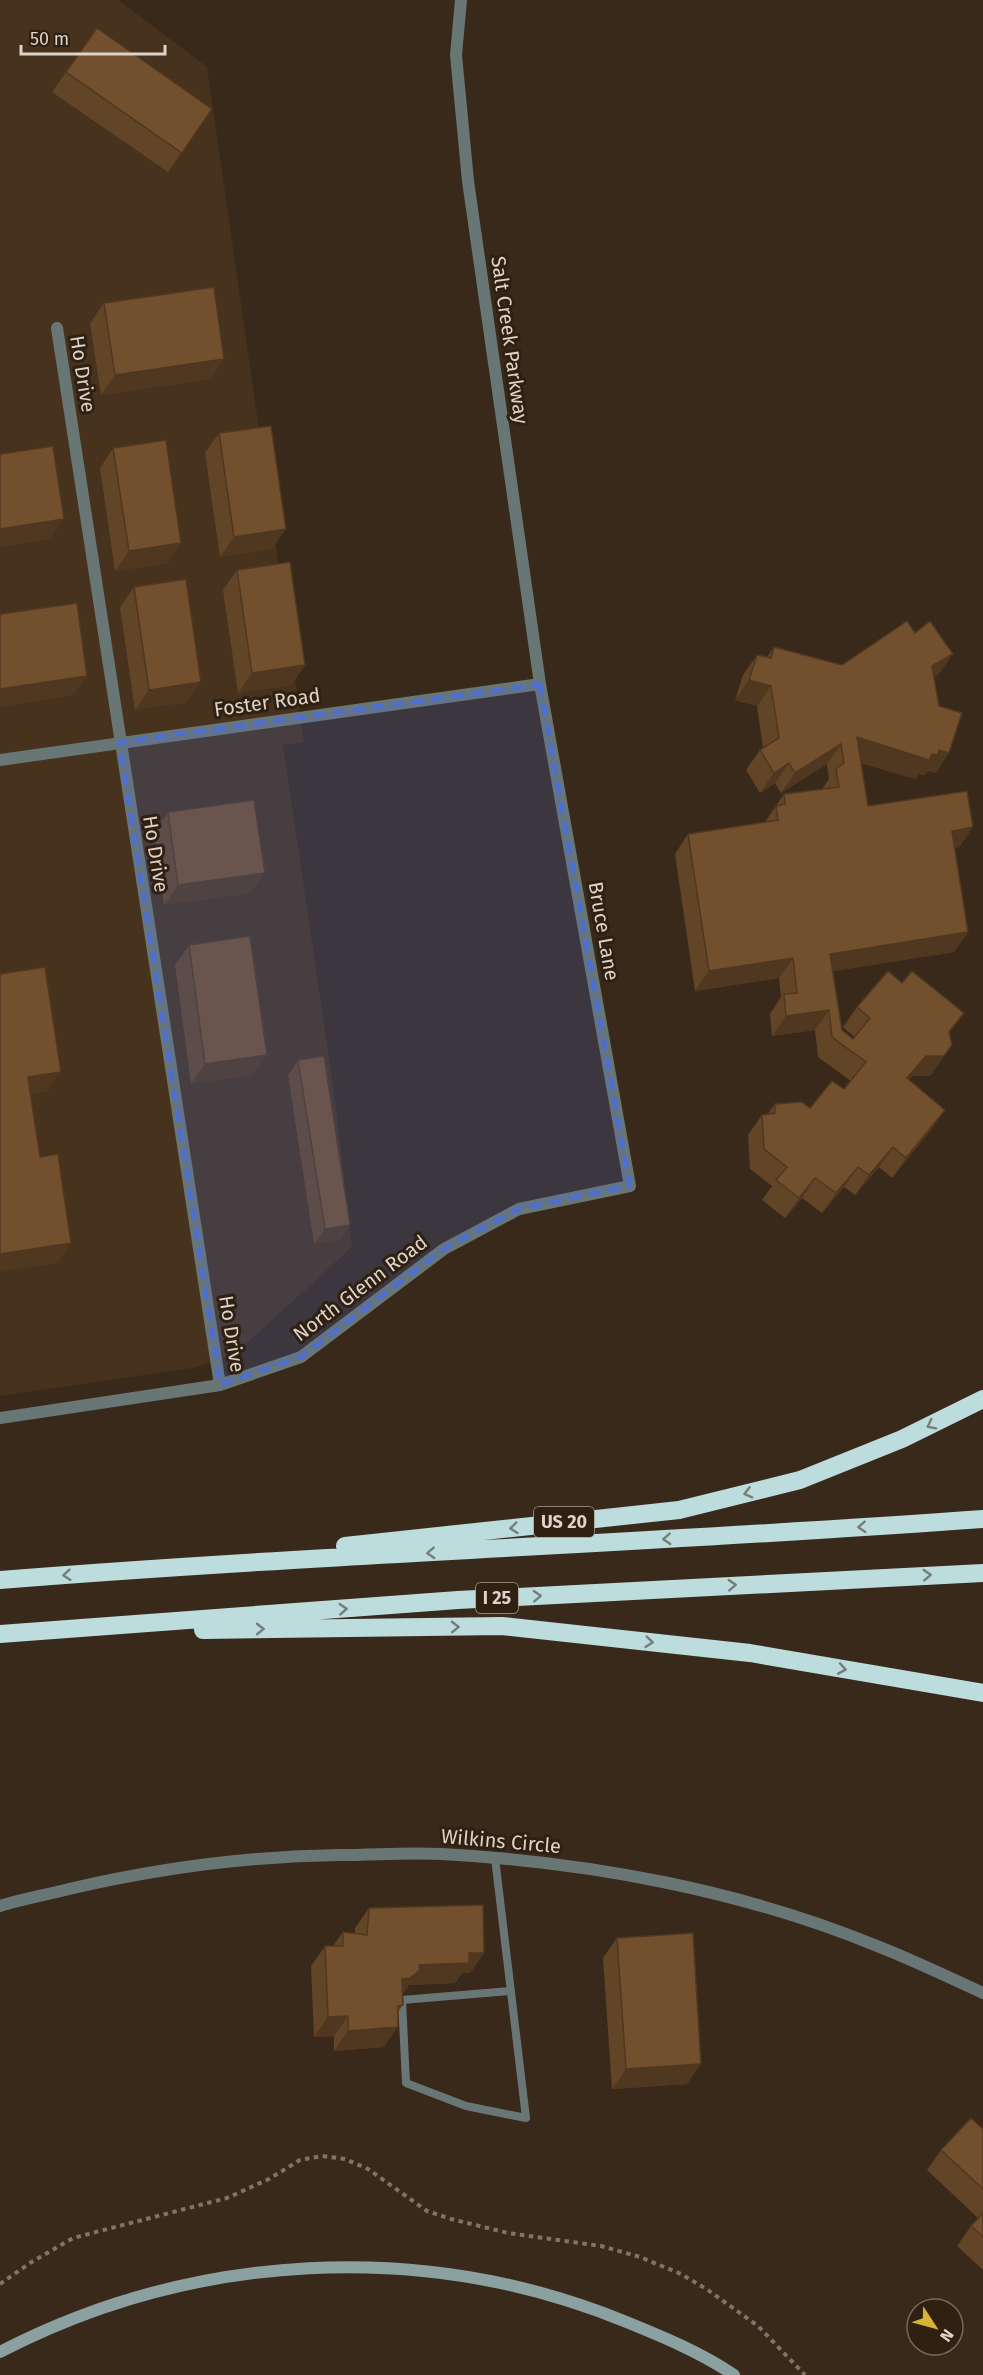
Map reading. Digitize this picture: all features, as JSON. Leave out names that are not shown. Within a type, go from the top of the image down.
[{"type":"highway","name":"US 20","points":[[126,1570],[679,1510],[800,1480],[902,1440],[983,1399]]},
{"type":"highway","points":[[0,1580],[126,1570],[983,1519]]},
{"type":"highway","name":"I 25","points":[[6,1633],[458,1600],[983,1573]]},
{"type":"highway","points":[[6,1633],[502,1626],[750,1653],[983,1693]]},
{"type":"main road","points":[[0,2352],[91,2311],[155,2291],[219,2277],[279,2269],[332,2266],[384,2267],[476,2277],[545,2293],[649,2331],[734,2375]]},
{"type":"street","name":"Salt Creek Parkway","points":[[461,0],[456,55],[468,181],[540,684]]},
{"type":"street","name":"Ho Drive","points":[[57,328],[119,742],[220,1385]]},
{"type":"street","name":"Foster Road","points":[[0,760],[540,684]]},
{"type":"street","name":"Bruce Lane","points":[[540,684],[630,1186]]},
{"type":"street","name":"North Glenn Road","points":[[0,1418],[220,1385],[301,1357],[444,1249],[519,1209],[630,1186]]},
{"type":"street","name":"Wilkins Circle","points":[[0,1906],[111,1879],[189,1866],[275,1856],[439,1854],[495,1858],[592,1869],[676,1885],[735,1900],[819,1925],[875,1945],[983,1994]]},
{"type":"lane","points":[[495,1858],[511,1991],[526,2118],[466,2106],[406,2083],[402,2000],[511,1991]]},
{"type":"path","points":[[0,2284],[73,2238],[227,2198],[269,2179],[300,2160],[322,2156],[345,2159],[368,2169],[427,2211],[471,2226],[601,2246],[640,2257],[681,2274],[717,2296],[758,2326],[805,2375]]},
{"type":"highlighted area","points":[[540,684],[630,1186],[519,1209],[444,1249],[301,1357],[220,1385],[119,742]]},
{"type":"shaded area","points":[[0,0],[118,0],[207,67],[304,742],[283,745],[334,1092],[352,1247],[235,1354],[193,1368],[0,1396]]},
{"type":"building","points":[[97,28],[212,109],[182,153],[66,72]]},
{"type":"building","points":[[214,287],[224,359],[115,375],[104,303]]},
{"type":"building","points":[[271,426],[286,529],[234,537],[219,433]]},
{"type":"building","points":[[166,440],[181,543],[129,551],[113,448]]},
{"type":"building","points":[[53,446],[64,519],[0,529],[0,454]]},
{"type":"building","points":[[290,562],[305,665],[252,673],[237,570]]},
{"type":"building","points":[[186,579],[201,682],[149,690],[134,587]]},
{"type":"building","points":[[77,603],[87,676],[0,689],[0,614]]},
{"type":"building","points":[[907,621],[915,633],[930,621],[953,654],[932,666],[939,706],[962,713],[949,753],[939,750],[938,755],[932,754],[929,760],[857,737],[868,806],[967,791],[973,827],[952,831],[968,932],[830,954],[842,1030],[853,1039],[870,1018],[857,1007],[888,971],[902,983],[912,971],[964,1013],[949,1032],[952,1045],[944,1056],[926,1056],[907,1078],[945,1110],[906,1158],[893,1147],[869,1175],[858,1167],[836,1193],[815,1178],[799,1198],[776,1180],[787,1167],[764,1149],[762,1115],[775,1113],[775,1104],[802,1102],[810,1108],[832,1081],[844,1089],[866,1062],[832,1037],[829,1010],[786,1016],[784,994],[797,993],[793,958],[709,971],[688,834],[778,820],[776,806],[785,804],[784,794],[839,787],[836,769],[844,763],[841,744],[795,773],[789,763],[774,773],[760,750],[779,738],[771,686],[749,680],[757,655],[771,658],[774,647],[842,665]]},
{"type":"building","points":[[254,800],[265,873],[178,885],[168,812]]},
{"type":"building","points":[[250,936],[267,1055],[205,1064],[189,945]]},
{"type":"building","points":[[45,967],[61,1072],[28,1077],[40,1157],[58,1154],[71,1243],[0,1254],[0,974]]},
{"type":"building","points":[[324,1056],[350,1225],[325,1229],[298,1060]]},
{"type":"building","points":[[483,1905],[484,1953],[469,1953],[469,1963],[419,1965],[420,1970],[410,1978],[402,1979],[403,2005],[398,2006],[398,2027],[348,2031],[348,2016],[328,2017],[325,1946],[343,1946],[343,1932],[367,1935],[369,1908]]},
{"type":"building","points":[[693,1933],[701,2064],[626,2069],[617,1938]]},
{"type":"building","points":[[971,2118],[983,2129],[983,2189],[941,2150]]},
{"type":"building","points":[[983,2213],[983,2237],[971,2226]]}]
